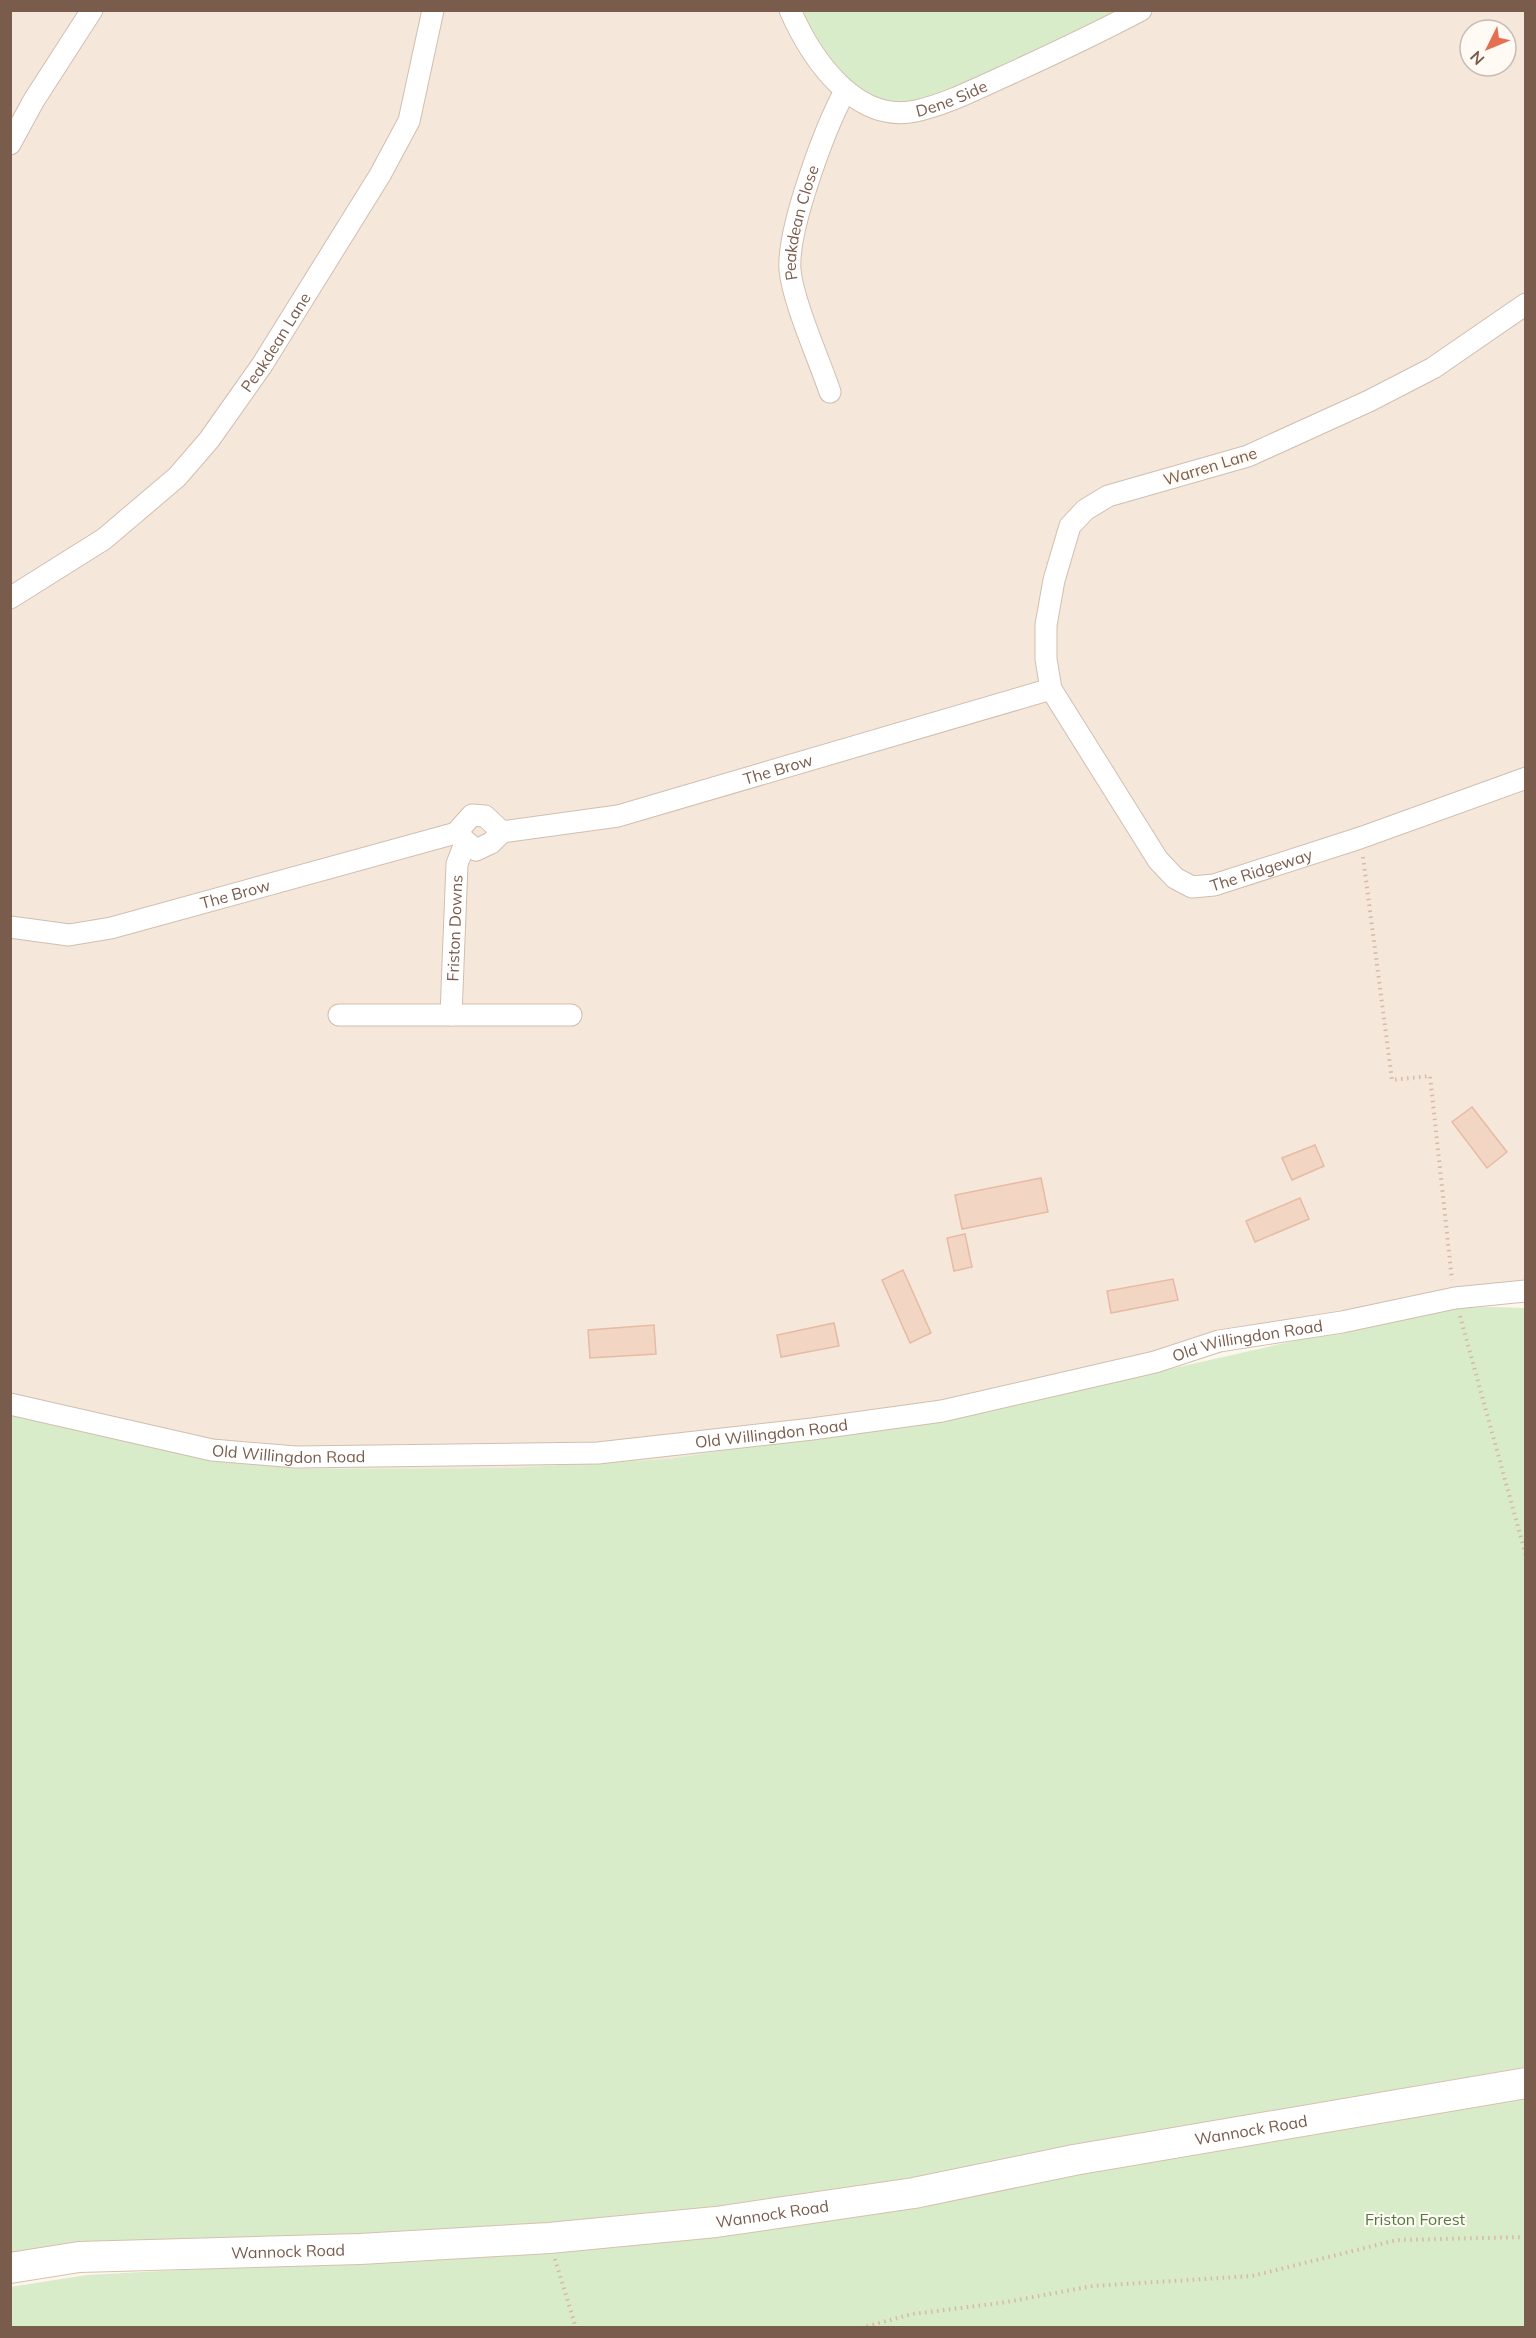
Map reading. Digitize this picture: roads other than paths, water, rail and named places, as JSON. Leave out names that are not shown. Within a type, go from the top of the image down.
[{"type":"street","points":[[10,144],[34,100],[92,10]]},
{"type":"street","name":"Peakdean Lane","points":[[10,598],[104,539],[177,477],[209,440],[262,365],[380,176],[409,121],[433,10]]},
{"type":"street","name":"Dene Side","points":[[790,10],[806,42],[845,91],[863,102],[889,111],[914,111],[960,96],[1076,44],[1141,10]]},
{"type":"street","name":"Peakdean Close","points":[[830,392],[794,289],[790,269],[792,244],[822,141],[845,91]]},
{"type":"street","name":"Warren Lane","points":[[1051,689],[1046,659],[1046,625],[1054,580],[1070,526],[1085,510],[1108,496],[1248,456],[1369,401],[1433,368],[1526,304]]},
{"type":"street","name":"The Brow","points":[[10,927],[69,935],[111,928],[338,866],[430,838],[461,838],[476,850],[491,843],[502,832],[618,816],[1051,689]]},
{"type":"street","name":"The Ridgeway","points":[[1051,689],[1158,860],[1175,878],[1192,887],[1214,885],[1360,838],[1526,778]]},
{"type":"street","name":"The Brow","points":[[461,838],[472,815],[485,816],[502,832]]},
{"type":"street","name":"Friston Downs","points":[[451,1015],[461,838]]},
{"type":"street","points":[[339,1015],[571,1015]]},
{"type":"street","name":"Old Willingdon Road","points":[[10,1404],[212,1450],[233,1452],[296,1457],[598,1453],[812,1429],[942,1411],[1155,1362],[1219,1341],[1342,1322],[1455,1298],[1526,1291]]},
{"type":"street","name":"Wannock Road","points":[[10,2268],[79,2257],[360,2249],[549,2238],[716,2222],[914,2193],[1074,2160],[1526,2083]]},
{"type":"park label","name":"Friston Forest","points":[[1415,2219]]}]
